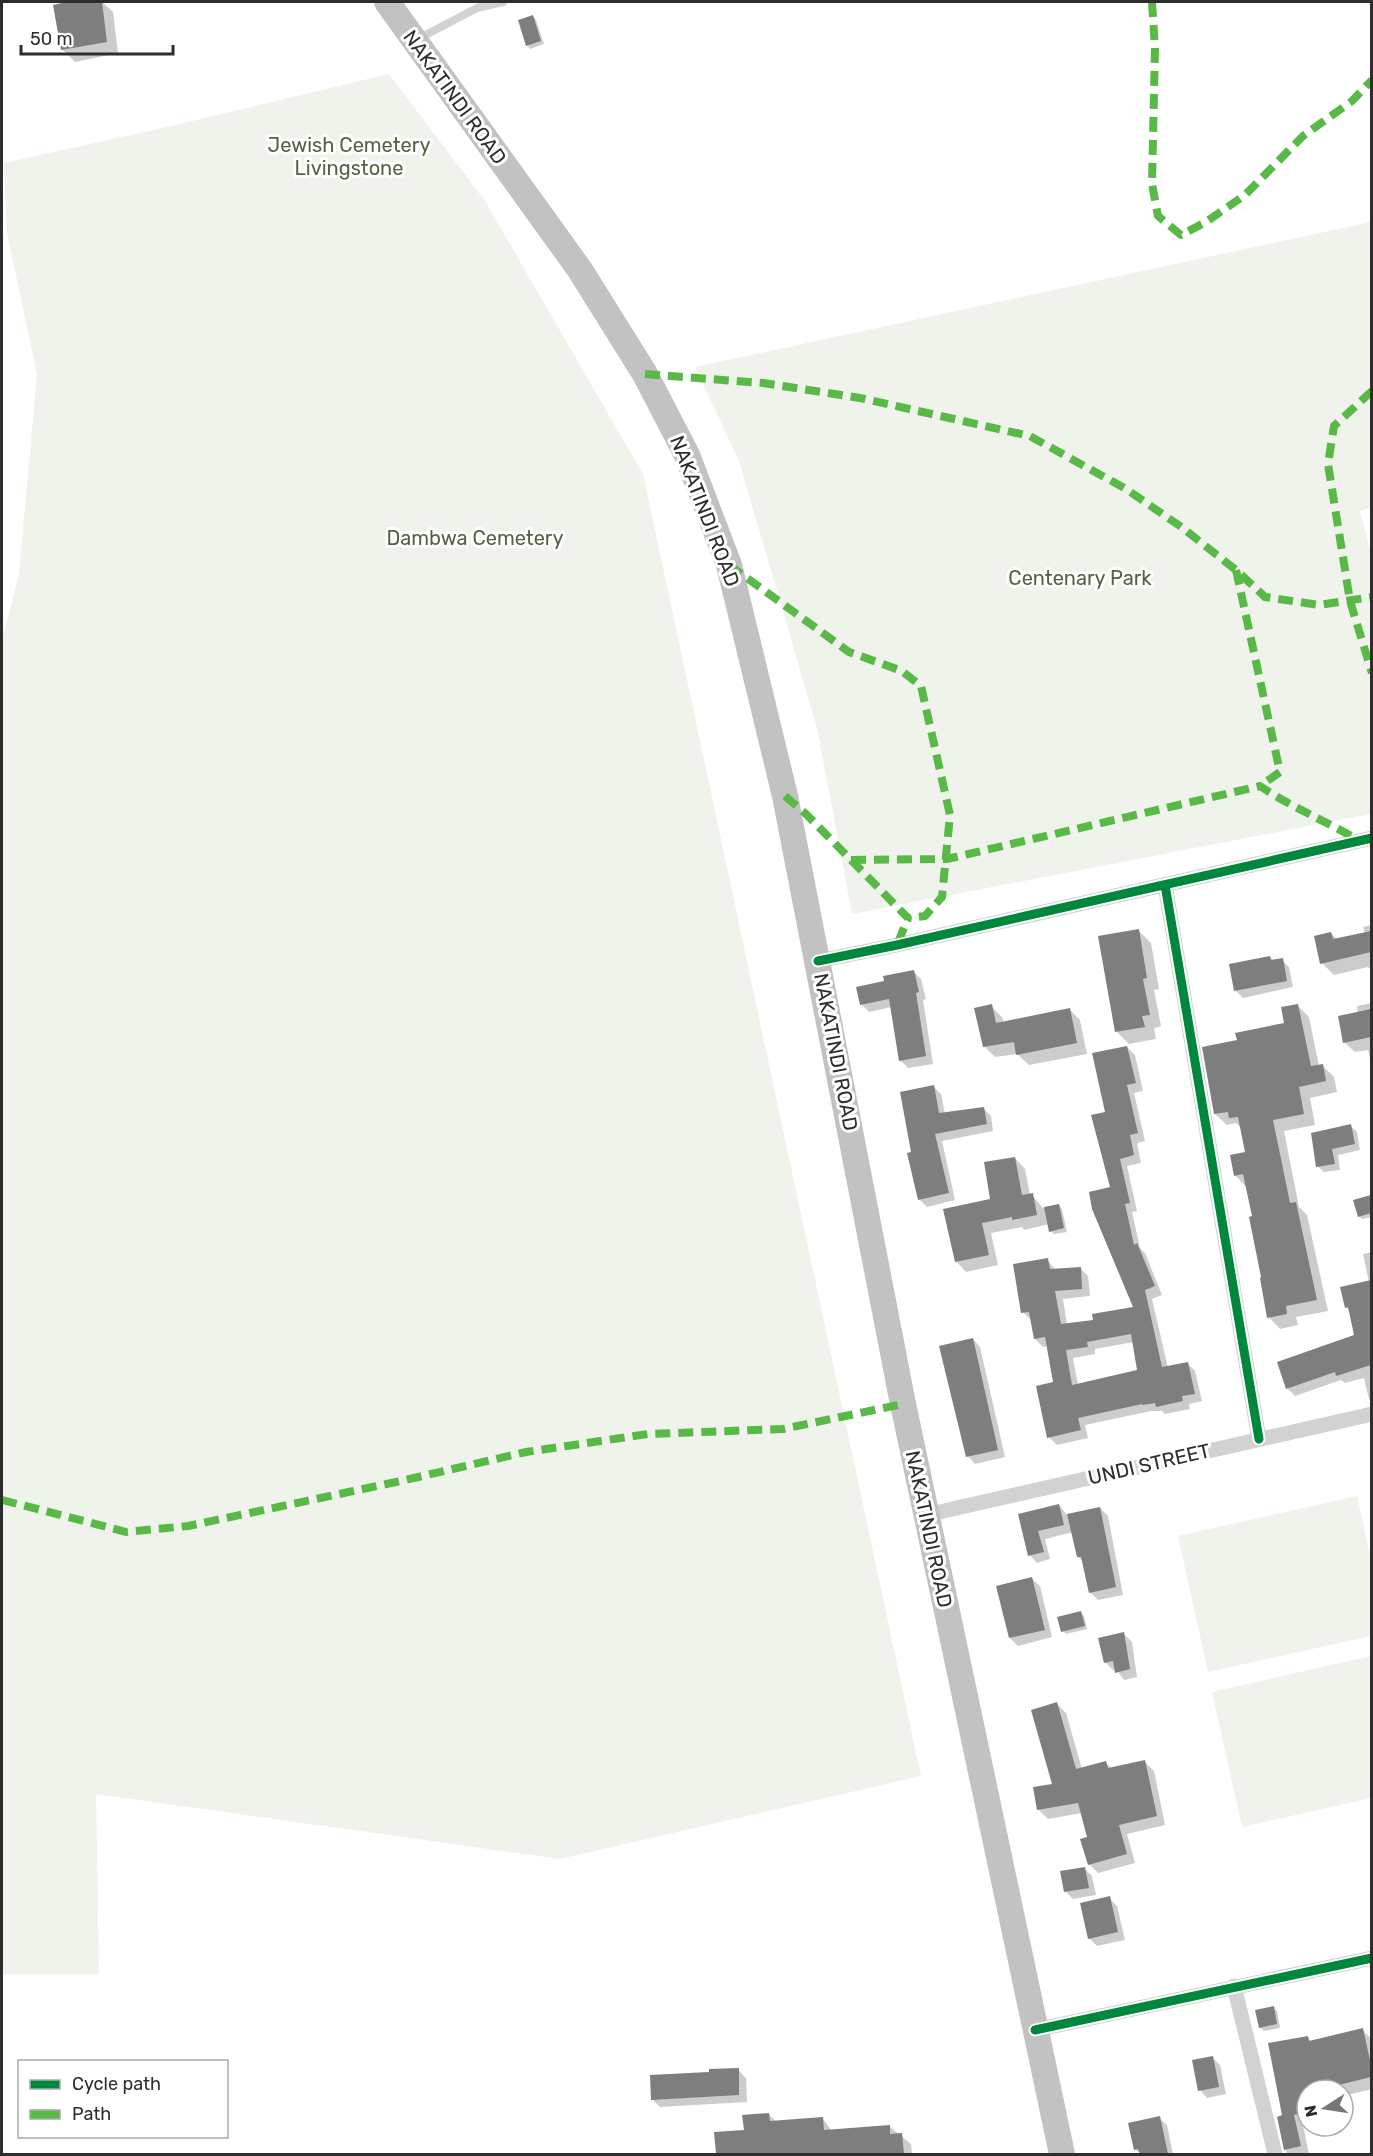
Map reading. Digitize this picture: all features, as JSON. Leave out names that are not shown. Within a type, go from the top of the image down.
[{"type":"highway","name":"NAKATINDI ROAD","points":[[387,2],[580,270],[645,374],[687,454],[729,565],[785,796],[926,1515],[1062,2154]]},
{"type":"street","points":[[818,961],[1371,838]]},
{"type":"street","points":[[1165,885],[1259,1439]]},
{"type":"street","name":"UNDI STREET","points":[[926,1515],[1371,1414]]},
{"type":"street","points":[[1035,2030],[1371,1958]]},
{"type":"street","points":[[1234,1986],[1275,2154]]},
{"type":"lane","points":[[414,42],[477,8],[503,2]]},
{"type":"green space","points":[[389,74],[485,201],[643,474],[921,1776],[560,1859],[96,1794],[99,1974],[2,1974],[2,640],[19,574],[37,374],[7,233],[4,163]]},
{"type":"green space","name":"Centenary Park","points":[[1371,222],[1372,507],[1360,511],[1372,558],[1371,814],[852,914],[817,728],[739,461],[695,367]]},
{"type":"green space","points":[[1357,1496],[1371,1559],[1371,1636],[1208,1672],[1178,1536]]},
{"type":"green space","points":[[1371,1656],[1371,1798],[1242,1827],[1212,1692]]},
{"type":"building","points":[[66,2],[102,2],[107,42],[61,50],[53,5]]},
{"type":"building","points":[[533,15],[541,41],[526,46],[518,20]]},
{"type":"building","points":[[1139,929],[1147,978],[1143,979],[1150,1015],[1142,1016],[1145,1027],[1115,1032],[1098,936]]},
{"type":"building","points":[[1371,931],[1371,952],[1320,964],[1314,936],[1331,932],[1333,939]]},
{"type":"building","points":[[1270,956],[1271,960],[1283,958],[1287,981],[1234,991],[1229,964]]},
{"type":"building","points":[[914,970],[919,992],[916,993],[926,1056],[899,1061],[889,999],[860,1005],[856,987],[884,981],[883,976]]},
{"type":"building","points":[[992,1004],[996,1023],[1070,1008],[1077,1043],[1016,1055],[1014,1042],[983,1047],[974,1008]]},
{"type":"building","points":[[1298,1004],[1311,1066],[1323,1064],[1326,1081],[1299,1087],[1304,1114],[1273,1120],[1290,1203],[1296,1202],[1317,1300],[1286,1306],[1287,1314],[1267,1318],[1249,1217],[1252,1216],[1243,1174],[1234,1176],[1230,1155],[1245,1152],[1238,1117],[1229,1118],[1228,1112],[1214,1114],[1202,1047],[1237,1040],[1235,1033],[1284,1023],[1281,1007]]},
{"type":"building","points":[[1371,1009],[1371,1037],[1343,1043],[1338,1016]]},
{"type":"building","points":[[1127,1046],[1136,1083],[1127,1085],[1138,1133],[1130,1135],[1134,1155],[1120,1159],[1130,1203],[1125,1204],[1134,1245],[1137,1243],[1155,1286],[1145,1290],[1162,1367],[1188,1362],[1195,1394],[1182,1396],[1183,1401],[1156,1407],[1155,1403],[1142,1404],[1078,1418],[1081,1430],[1047,1438],[1036,1386],[1053,1382],[1045,1337],[1034,1339],[1029,1312],[1021,1313],[1013,1264],[1048,1258],[1050,1269],[1081,1267],[1082,1289],[1055,1291],[1061,1324],[1093,1320],[1092,1314],[1133,1307],[1092,1209],[1089,1192],[1110,1187],[1091,1115],[1105,1112],[1092,1053]],"holes":[[[1131,1334],[1137,1370],[1072,1385],[1066,1350],[1088,1347],[1087,1342]]]},
{"type":"building","points":[[934,1085],[939,1113],[984,1107],[987,1124],[935,1134],[949,1193],[918,1200],[907,1153],[911,1152],[900,1092]]},
{"type":"building","points":[[1351,1124],[1355,1144],[1332,1149],[1335,1164],[1316,1167],[1311,1133]]},
{"type":"building","points":[[1015,1157],[1022,1195],[1033,1193],[1037,1215],[982,1223],[989,1255],[955,1262],[943,1209],[990,1199],[984,1162]]},
{"type":"building","points":[[1371,1195],[1371,1213],[1358,1217],[1353,1200]]},
{"type":"building","points":[[1059,1204],[1064,1228],[1049,1232],[1044,1207]]},
{"type":"building","points":[[1371,1280],[1371,1365],[1336,1376],[1335,1372],[1286,1389],[1277,1362],[1354,1335],[1348,1307],[1345,1308],[1340,1287]]},
{"type":"building","points":[[973,1338],[998,1450],[966,1457],[939,1346]]},
{"type":"building","points":[[1059,1504],[1064,1525],[1038,1531],[1044,1552],[1028,1556],[1018,1514]]},
{"type":"building","points":[[1100,1507],[1116,1587],[1089,1593],[1081,1557],[1077,1557],[1067,1514]]},
{"type":"building","points":[[1032,1577],[1045,1630],[1009,1638],[996,1586]]},
{"type":"building","points":[[1081,1611],[1085,1626],[1061,1632],[1057,1617]]},
{"type":"building","points":[[1124,1632],[1130,1669],[1115,1673],[1113,1661],[1104,1663],[1098,1638]]},
{"type":"building","points":[[1057,1702],[1076,1769],[1106,1761],[1108,1768],[1145,1760],[1157,1816],[1119,1825],[1127,1854],[1088,1865],[1080,1839],[1087,1837],[1078,1803],[1037,1810],[1033,1787],[1052,1784],[1031,1710]]},
{"type":"building","points":[[1085,1867],[1089,1888],[1064,1892],[1060,1871]]},
{"type":"building","points":[[1110,1896],[1118,1932],[1088,1939],[1080,1903]]},
{"type":"building","points":[[1274,2006],[1277,2024],[1259,2028],[1255,2010]]},
{"type":"building","points":[[1363,2028],[1371,2065],[1371,2077],[1355,2081],[1355,2078],[1295,2078],[1295,2138],[1299,2138],[1301,2146],[1284,2150],[1277,2117],[1282,2115],[1268,2043],[1308,2036],[1309,2041]]},
{"type":"building","points":[[1213,2056],[1219,2087],[1198,2091],[1192,2060]]},
{"type":"building","points":[[739,2068],[739,2095],[651,2100],[650,2075]]},
{"type":"building","points":[[769,2113],[770,2121],[823,2117],[824,2130],[890,2125],[890,2134],[902,2133],[904,2154],[716,2154],[714,2132],[744,2130],[742,2115]]},
{"type":"building","points":[[1160,2116],[1168,2154],[1140,2154],[1138,2149],[1134,2150],[1128,2123]]},
{"type":"marked path","points":[[1152,2],[1155,48],[1152,184],[1158,216],[1181,235],[1206,222],[1245,195],[1303,136],[1352,101],[1372,80]]},
{"type":"marked path","points":[[645,374],[763,383],[860,398],[1030,436],[1126,489],[1180,526],[1236,570],[1265,597],[1319,605],[1372,597]]},
{"type":"marked path","points":[[1372,391],[1334,426],[1328,464],[1350,601],[1372,673]]},
{"type":"marked path","points":[[729,565],[849,652],[902,671],[921,686],[950,815],[942,897],[925,916],[908,918]]},
{"type":"marked path","points":[[1236,570],[1280,772],[1260,786]]},
{"type":"marked path","points":[[851,860],[947,859],[1260,786],[1358,840]]},
{"type":"marked path","points":[[785,796],[806,814],[908,918],[897,945]]},
{"type":"marked path","points":[[2,1500],[126,1532],[188,1526],[526,1452],[648,1434],[783,1429],[903,1404]]},
{"type":"cycle path","points":[[818,961],[1372,838]]},
{"type":"cycle path","points":[[1165,885],[1259,1439]]},
{"type":"cycle path","points":[[1035,2030],[1372,1958]]},
{"type":"park label","name":"Jewish Cemetery Livingstone","points":[[349,156]]},
{"type":"park label","name":"Dambwa Cemetery","points":[[475,538]]}]
